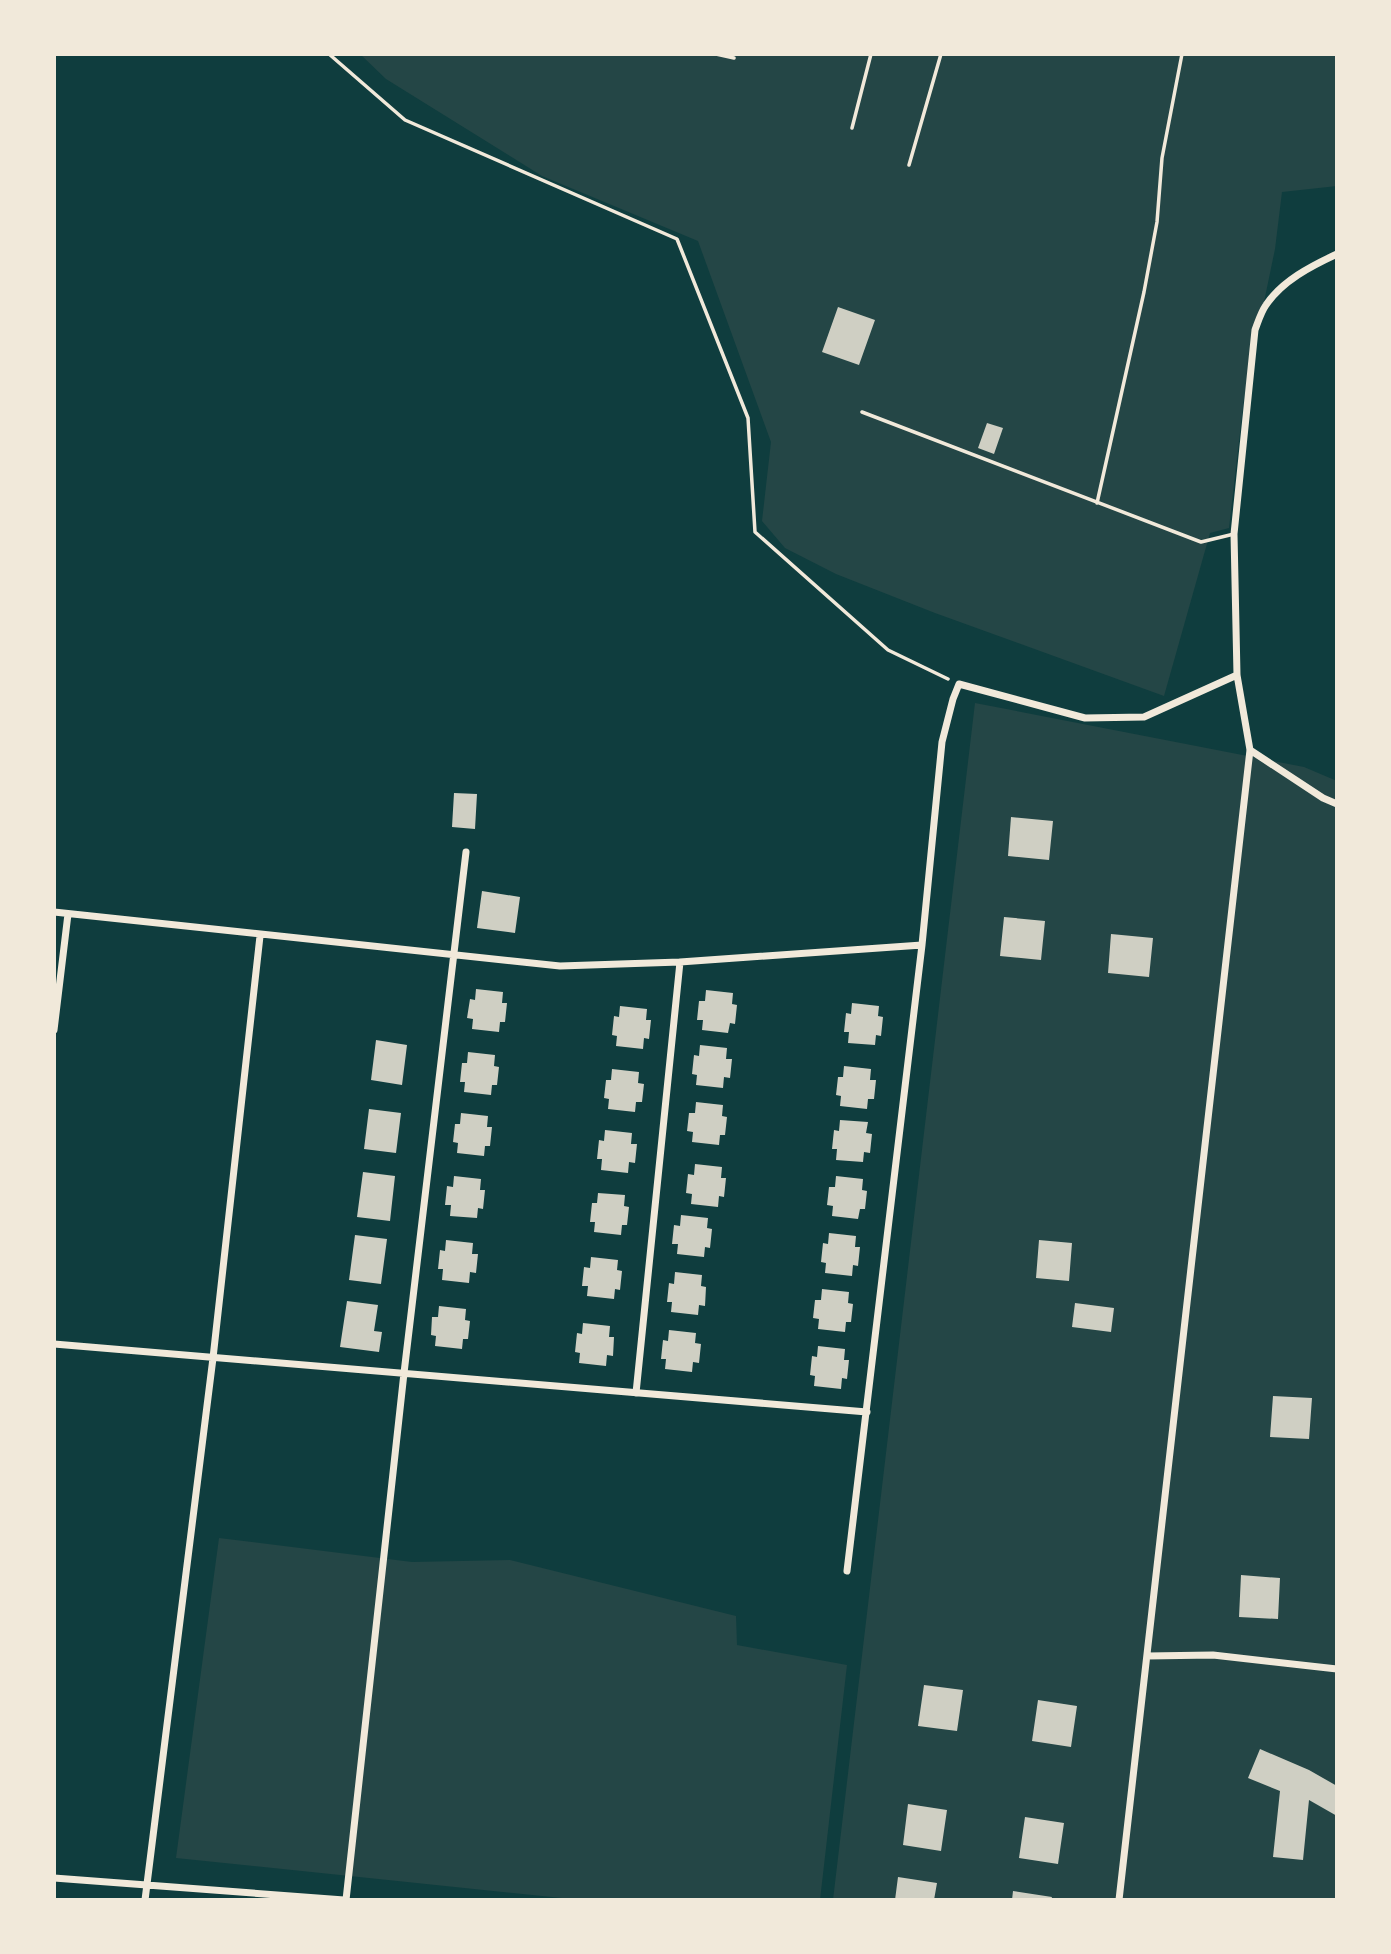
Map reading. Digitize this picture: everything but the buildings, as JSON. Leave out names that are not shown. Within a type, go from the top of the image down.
[{"type":"street","points":[[1119,1900],[1250,750],[1237,675],[1234,534],[1255,330],[1265,305],[1284,286],[1309,267],[1337,254]]},
{"type":"street","points":[[847,1571],[922,945],[942,741],[959,684],[1086,718],[1144,717],[1237,675]]},
{"type":"street","points":[[1250,750],[1323,798],[1337,804]]},
{"type":"street","points":[[54,1878],[345,1900],[466,852]]},
{"type":"street","points":[[54,912],[560,966],[680,962],[922,945]]},
{"type":"street","points":[[54,1030],[68,914]]},
{"type":"street","points":[[145,1900],[213,1358],[260,936]]},
{"type":"street","points":[[636,1393],[680,962]]},
{"type":"street","points":[[54,1344],[867,1412]]},
{"type":"street","points":[[1147,1657],[1213,1654],[1337,1669]]},
{"type":"lane","points":[[716,54],[734,58]]},
{"type":"lane","points":[[852,128],[871,54]]},
{"type":"lane","points":[[909,165],[941,54]]},
{"type":"lane","points":[[1097,502],[1144,292],[1157,222],[1162,158],[1182,54]]},
{"type":"lane","points":[[862,412],[1201,542],[1234,534]]},
{"type":"path","points":[[329,54],[405,120],[677,239],[748,418],[755,531],[888,650],[959,684]]},
{"type":"shaded area","points":[[360,54],[1337,54],[1337,186],[1282,192],[1275,249],[1244,398],[1229,528],[1210,533],[1164,696],[935,613],[836,574],[785,548],[762,521],[771,442],[698,241],[542,176],[386,79]]},
{"type":"shaded area","points":[[975,703],[1304,767],[1337,781],[1337,1900],[833,1900]]},
{"type":"shaded area","points":[[219,1538],[412,1562],[510,1560],[736,1616],[737,1645],[847,1665],[820,1900],[581,1900],[176,1858]]}]
